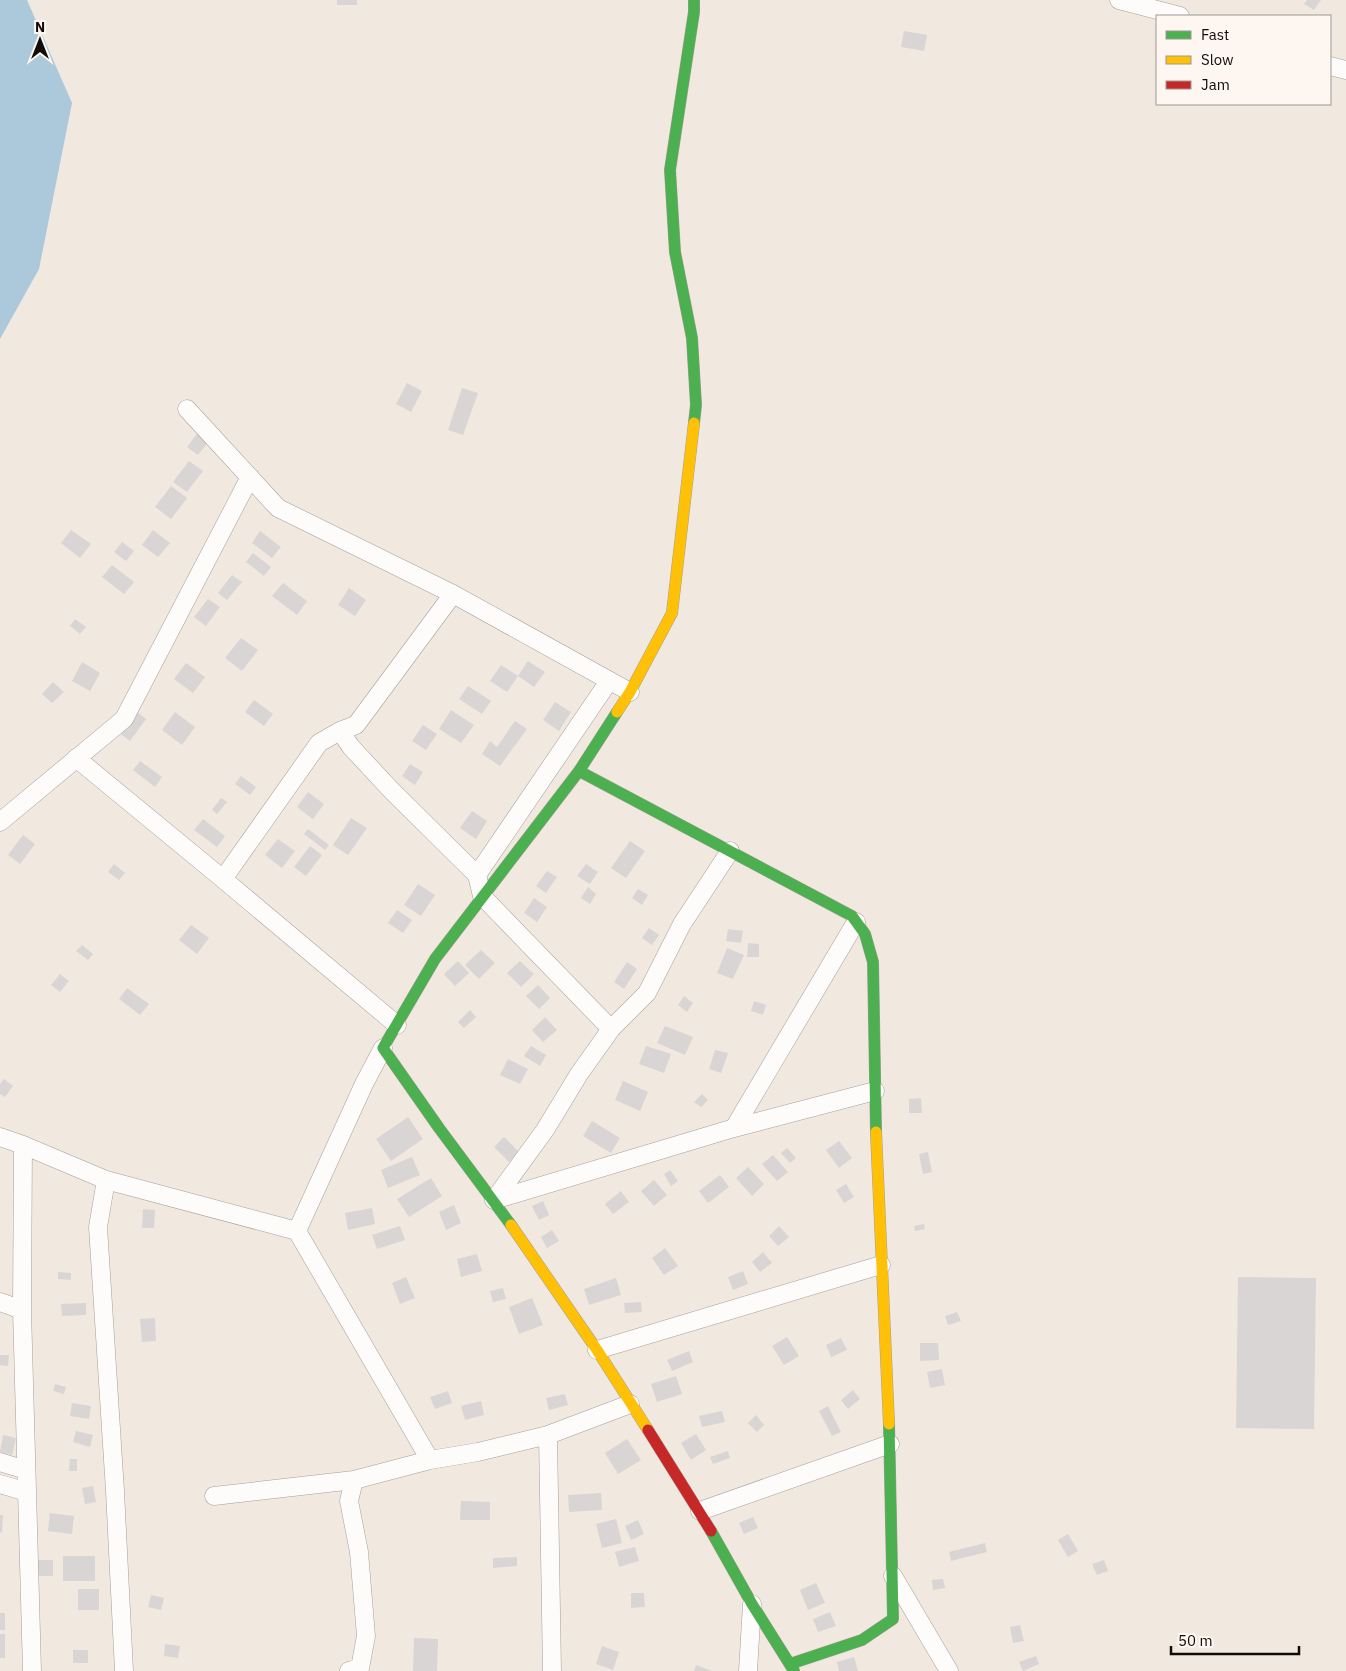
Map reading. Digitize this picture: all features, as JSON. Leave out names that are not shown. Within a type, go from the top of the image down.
[{"type":"street","points":[[297,1231],[364,1084],[435,959],[579,771],[630,692],[672,613],[696,405],[692,338],[674,252],[670,170],[694,12],[694,0]]},
{"type":"street","points":[[1119,0],[1176,15]]},
{"type":"street","points":[[1331,66],[1346,70]]},
{"type":"street","points":[[187,409],[278,508],[452,594],[630,692]]},
{"type":"street","points":[[0,822],[124,719],[250,477]]},
{"type":"street","points":[[223,879],[319,743],[340,730],[356,725],[452,594]]},
{"type":"street","points":[[477,875],[610,681]]},
{"type":"street","points":[[340,730],[351,747],[392,791],[477,875],[482,896],[612,1029]]},
{"type":"street","points":[[76,758],[397,1025]]},
{"type":"street","points":[[383,1048],[439,1128],[494,1200],[597,1350],[700,1511],[752,1604],[792,1668],[862,1640],[893,1619],[890,1444],[874,1091],[873,962],[865,934],[852,916],[579,771]]},
{"type":"street","points":[[494,1200],[545,1130],[579,1074],[612,1029],[647,993],[682,924],[730,852]]},
{"type":"street","points":[[734,1128],[856,922]]},
{"type":"street","points":[[494,1200],[734,1128],[874,1091]]},
{"type":"street","points":[[0,1137],[106,1180],[297,1231],[430,1460]]},
{"type":"street","points":[[23,1145],[22,1310],[32,1671]]},
{"type":"street","points":[[106,1180],[98,1227],[115,1491],[124,1671]]},
{"type":"street","points":[[597,1350],[881,1265]]},
{"type":"street","points":[[0,1302],[22,1310]]},
{"type":"street","points":[[214,1496],[354,1480],[430,1460],[478,1452],[548,1436],[630,1404]]},
{"type":"street","points":[[548,1436],[552,1671]]},
{"type":"street","points":[[700,1511],[890,1444]]},
{"type":"street","points":[[0,1462],[26,1470]]},
{"type":"street","points":[[354,1480],[349,1501],[359,1552],[366,1636],[357,1670]]},
{"type":"street","points":[[0,1484],[27,1492]]},
{"type":"street","points":[[892,1573],[949,1671]]},
{"type":"street","points":[[748,1671],[752,1604]]},
{"type":"water","points":[[0,0],[27,0],[72,103],[39,269],[0,339]]},
{"type":"building","points":[[337,0],[357,0],[357,5],[337,5]]},
{"type":"building","points":[[1307,0],[1321,0],[1314,10],[1304,4]]},
{"type":"building","points":[[904,31],[927,35],[924,51],[901,47]]},
{"type":"building","points":[[407,383],[422,391],[411,412],[396,404]]},
{"type":"building","points":[[462,388],[478,393],[463,435],[448,430]]},
{"type":"building","points":[[199,431],[210,440],[198,455],[187,447]]},
{"type":"building","points":[[189,461],[203,471],[187,492],[173,482]]},
{"type":"building","points":[[171,486],[187,498],[171,519],[155,507]]},
{"type":"building","points":[[71,530],[91,544],[80,558],[61,543]]},
{"type":"building","points":[[153,530],[170,543],[158,557],[142,545]]},
{"type":"building","points":[[260,531],[281,547],[272,558],[252,543]]},
{"type":"building","points":[[122,542],[134,551],[126,561],[114,552]]},
{"type":"building","points":[[253,553],[271,567],[264,576],[246,562]]},
{"type":"building","points":[[112,565],[134,582],[124,594],[102,577]]},
{"type":"building","points":[[232,575],[242,582],[227,600],[218,593]]},
{"type":"building","points":[[283,583],[307,601],[297,615],[272,596]]},
{"type":"building","points":[[349,588],[366,600],[355,616],[338,605]]},
{"type":"building","points":[[208,599],[220,607],[206,626],[194,617]]},
{"type":"building","points":[[75,619],[86,627],[80,634],[70,626]]},
{"type":"building","points":[[241,638],[258,650],[242,671],[225,658]]},
{"type":"building","points":[[528,661],[545,672],[534,687],[518,676]]},
{"type":"building","points":[[82,662],[100,673],[90,691],[72,681]]},
{"type":"building","points":[[186,663],[205,677],[193,693],[174,679]]},
{"type":"building","points":[[501,665],[518,676],[507,692],[490,681]]},
{"type":"building","points":[[53,682],[64,692],[52,703],[42,694]]},
{"type":"building","points":[[468,686],[491,701],[482,714],[459,699]]},
{"type":"building","points":[[254,700],[273,714],[264,726],[245,712]]},
{"type":"building","points":[[555,702],[571,712],[559,731],[543,720]]},
{"type":"building","points":[[451,710],[474,725],[461,743],[439,729]]},
{"type":"building","points":[[136,711],[146,719],[130,741],[119,733]]},
{"type":"building","points":[[175,712],[195,727],[182,745],[162,730]]},
{"type":"building","points":[[515,721],[527,729],[500,766],[482,754],[490,741],[497,747]]},
{"type":"building","points":[[423,725],[437,734],[426,750],[412,741]]},
{"type":"building","points":[[140,761],[162,777],[155,787],[133,770]]},
{"type":"building","points":[[410,764],[423,772],[415,785],[402,776]]},
{"type":"building","points":[[241,776],[256,787],[250,795],[235,784]]},
{"type":"building","points":[[308,792],[324,804],[313,819],[297,807]]},
{"type":"building","points":[[221,798],[227,802],[217,814],[212,810]]},
{"type":"building","points":[[472,811],[487,821],[476,839],[460,828]]},
{"type":"building","points":[[351,818],[367,828],[348,855],[333,845]]},
{"type":"building","points":[[203,819],[225,836],[217,847],[194,830]]},
{"type":"building","points":[[308,829],[329,845],[325,850],[304,834]]},
{"type":"building","points":[[23,835],[35,844],[20,864],[8,855]]},
{"type":"building","points":[[278,839],[295,851],[282,868],[265,855]]},
{"type":"building","points":[[630,841],[645,851],[626,878],[611,868]]},
{"type":"building","points":[[310,846],[322,855],[306,876],[294,867]]},
{"type":"building","points":[[114,864],[125,873],[119,880],[108,872]]},
{"type":"building","points":[[586,864],[598,872],[590,884],[577,876]]},
{"type":"building","points":[[547,871],[557,877],[546,893],[536,886]]},
{"type":"building","points":[[418,884],[435,895],[421,916],[404,905]]},
{"type":"building","points":[[588,887],[596,894],[590,904],[581,898]]},
{"type":"building","points":[[638,889],[648,895],[642,905],[632,898]]},
{"type":"building","points":[[534,898],[547,907],[537,922],[524,913]]},
{"type":"building","points":[[397,910],[412,920],[403,933],[388,923]]},
{"type":"building","points":[[191,925],[209,938],[197,954],[179,940]]},
{"type":"building","points":[[649,928],[659,935],[652,945],[642,938]]},
{"type":"building","points":[[728,929],[743,931],[741,943],[726,941]]},
{"type":"building","points":[[748,943],[759,944],[759,957],[747,957]]},
{"type":"building","points":[[82,945],[93,954],[88,960],[76,951]]},
{"type":"building","points":[[727,948],[744,955],[733,979],[717,973]]},
{"type":"building","points":[[481,950],[495,963],[479,979],[465,965]]},
{"type":"building","points":[[458,961],[469,973],[455,986],[444,974]]},
{"type":"building","points":[[520,961],[534,974],[521,987],[507,973]]},
{"type":"building","points":[[627,962],[637,969],[624,989],[614,982]]},
{"type":"building","points":[[60,974],[69,981],[60,992],[51,985]]},
{"type":"building","points":[[538,985],[550,998],[539,1009],[526,996]]},
{"type":"building","points":[[127,988],[149,1004],[140,1015],[119,999]]},
{"type":"building","points":[[684,996],[693,1003],[687,1012],[678,1005]]},
{"type":"building","points":[[754,1001],[766,1005],[763,1015],[751,1011]]},
{"type":"building","points":[[470,1010],[476,1017],[464,1028],[458,1022]]},
{"type":"building","points":[[545,1017],[557,1030],[543,1042],[532,1030]]},
{"type":"building","points":[[665,1026],[693,1037],[685,1055],[657,1043]]},
{"type":"building","points":[[531,1046],[546,1055],[540,1066],[524,1056]]},
{"type":"building","points":[[646,1046],[671,1054],[664,1073],[639,1064]]},
{"type":"building","points":[[715,1050],[728,1053],[721,1073],[709,1069]]},
{"type":"building","points":[[508,1059],[528,1069],[520,1084],[500,1075]]},
{"type":"building","points":[[4,1079],[13,1086],[5,1097],[0,1094],[0,1084]]},
{"type":"building","points":[[623,1081],[648,1092],[640,1111],[615,1100]]},
{"type":"building","points":[[702,1094],[708,1100],[701,1107],[694,1102]]},
{"type":"building","points":[[921,1098],[922,1113],[909,1113],[909,1099]]},
{"type":"building","points":[[408,1117],[423,1139],[391,1161],[376,1139]]},
{"type":"building","points":[[592,1121],[620,1138],[611,1153],[583,1136]]},
{"type":"building","points":[[504,1137],[519,1152],[509,1162],[494,1147]]},
{"type":"building","points":[[839,1141],[852,1158],[839,1168],[826,1150]]},
{"type":"building","points":[[787,1148],[796,1158],[790,1163],[781,1153]]},
{"type":"building","points":[[928,1152],[932,1172],[923,1174],[919,1154]]},
{"type":"building","points":[[773,1155],[788,1172],[777,1181],[762,1164]]},
{"type":"building","points":[[412,1157],[420,1175],[388,1188],[381,1170]]},
{"type":"building","points":[[748,1167],[764,1184],[752,1196],[736,1178]]},
{"type":"building","points":[[670,1170],[678,1181],[671,1186],[664,1174]]},
{"type":"building","points":[[720,1175],[729,1187],[708,1203],[699,1191]]},
{"type":"building","points":[[431,1178],[442,1196],[409,1217],[397,1199]]},
{"type":"building","points":[[654,1180],[667,1195],[654,1206],[641,1191]]},
{"type":"building","points":[[846,1184],[854,1197],[844,1203],[836,1190]]},
{"type":"building","points":[[621,1191],[629,1202],[613,1214],[605,1204]]},
{"type":"building","points":[[543,1201],[549,1215],[539,1220],[532,1206]]},
{"type":"building","points":[[454,1205],[461,1223],[446,1230],[439,1212]]},
{"type":"building","points":[[372,1208],[375,1224],[348,1230],[345,1213]]},
{"type":"building","points":[[143,1209],[155,1210],[154,1228],[142,1228]]},
{"type":"building","points":[[924,1224],[925,1229],[915,1231],[914,1226]]},
{"type":"building","points":[[400,1226],[405,1240],[377,1249],[372,1235]]},
{"type":"building","points":[[779,1226],[789,1237],[778,1246],[769,1236]]},
{"type":"building","points":[[552,1230],[559,1241],[547,1248],[541,1237]]},
{"type":"building","points":[[665,1248],[678,1266],[664,1275],[652,1258]]},
{"type":"building","points":[[763,1252],[772,1263],[760,1272],[752,1262]]},
{"type":"building","points":[[477,1254],[482,1271],[461,1277],[457,1259]]},
{"type":"building","points":[[743,1271],[748,1284],[733,1290],[728,1277]]},
{"type":"building","points":[[58,1272],[71,1273],[71,1280],[58,1279]]},
{"type":"building","points":[[406,1277],[415,1298],[400,1304],[392,1283]]},
{"type":"building","points":[[1238,1277],[1316,1278],[1314,1429],[1236,1428]]},
{"type":"building","points":[[616,1278],[621,1295],[589,1305],[584,1289]]},
{"type":"building","points":[[503,1288],[506,1299],[493,1302],[490,1291]]},
{"type":"building","points":[[532,1298],[543,1325],[519,1334],[509,1307]]},
{"type":"building","points":[[641,1302],[642,1312],[625,1313],[624,1303]]},
{"type":"building","points":[[86,1303],[86,1315],[62,1316],[61,1304]]},
{"type":"building","points":[[957,1312],[961,1321],[948,1325],[945,1316]]},
{"type":"building","points":[[155,1318],[156,1341],[142,1342],[140,1319]]},
{"type":"building","points":[[787,1337],[799,1356],[784,1365],[772,1346]]},
{"type":"building","points":[[841,1338],[847,1350],[831,1357],[826,1345]]},
{"type":"building","points":[[920,1343],[938,1343],[939,1360],[920,1361]]},
{"type":"building","points":[[689,1351],[693,1362],[672,1371],[667,1360]]},
{"type":"building","points":[[0,1355],[9,1355],[8,1366],[0,1365]]},
{"type":"building","points":[[942,1369],[945,1385],[930,1388],[927,1372]]},
{"type":"building","points":[[676,1376],[682,1394],[657,1402],[651,1384]]},
{"type":"building","points":[[55,1384],[66,1387],[64,1394],[53,1391]]},
{"type":"building","points":[[853,1390],[860,1399],[848,1409],[841,1400]]},
{"type":"building","points":[[448,1391],[452,1403],[435,1409],[430,1397]]},
{"type":"building","points":[[565,1394],[568,1405],[549,1410],[546,1398]]},
{"type":"building","points":[[481,1401],[484,1415],[465,1420],[461,1406]]},
{"type":"building","points":[[72,1403],[91,1406],[89,1419],[70,1416]]},
{"type":"building","points":[[828,1406],[841,1432],[832,1436],[819,1411]]},
{"type":"building","points":[[722,1411],[725,1422],[702,1427],[699,1416]]},
{"type":"building","points":[[756,1415],[764,1425],[757,1432],[748,1423]]},
{"type":"building","points":[[76,1431],[93,1435],[90,1447],[73,1442]]},
{"type":"building","points":[[696,1434],[706,1450],[691,1460],[681,1443]]},
{"type":"building","points":[[3,1435],[16,1438],[12,1455],[0,1452]]},
{"type":"building","points":[[627,1439],[641,1460],[618,1474],[605,1453]]},
{"type":"building","points":[[728,1451],[730,1458],[713,1464],[710,1457]]},
{"type":"building","points":[[70,1459],[77,1459],[77,1471],[69,1471]]},
{"type":"building","points":[[93,1486],[96,1502],[85,1504],[82,1488]]},
{"type":"building","points":[[601,1493],[602,1510],[569,1512],[568,1495]]},
{"type":"building","points":[[461,1501],[490,1502],[490,1520],[460,1520]]},
{"type":"building","points":[[50,1513],[74,1516],[72,1534],[48,1531]]},
{"type":"building","points":[[0,1515],[3,1515],[2,1533],[0,1532]]},
{"type":"building","points":[[753,1517],[758,1528],[744,1534],[739,1523]]},
{"type":"building","points":[[616,1519],[622,1543],[602,1548],[596,1524]]},
{"type":"building","points":[[638,1520],[644,1534],[631,1540],[625,1526]]},
{"type":"building","points":[[1068,1534],[1078,1551],[1068,1557],[1058,1540]]},
{"type":"building","points":[[985,1543],[987,1552],[951,1561],[949,1552]]},
{"type":"building","points":[[635,1547],[639,1561],[619,1567],[615,1552]]},
{"type":"building","points":[[63,1556],[95,1556],[95,1581],[63,1581]]},
{"type":"building","points":[[517,1557],[517,1566],[493,1568],[493,1558]]},
{"type":"building","points":[[38,1560],[53,1560],[53,1576],[38,1576]]},
{"type":"building","points":[[1104,1560],[1108,1571],[1097,1575],[1092,1564]]},
{"type":"building","points":[[943,1579],[945,1588],[933,1590],[932,1580]]},
{"type":"building","points":[[816,1583],[825,1603],[808,1610],[800,1590]]},
{"type":"building","points":[[78,1589],[99,1589],[99,1610],[78,1610]]},
{"type":"building","points":[[631,1593],[644,1593],[645,1607],[631,1608]]},
{"type":"building","points":[[151,1595],[164,1598],[161,1610],[148,1607]]},
{"type":"building","points":[[830,1612],[836,1626],[818,1632],[813,1619]]},
{"type":"building","points":[[0,1613],[5,1613],[5,1630],[0,1630]]},
{"type":"building","points":[[1020,1625],[1024,1641],[1013,1643],[1010,1627]]},
{"type":"building","points":[[0,1634],[5,1634],[5,1658],[0,1658]]},
{"type":"building","points":[[414,1638],[438,1639],[437,1671],[413,1671]]},
{"type":"building","points":[[165,1644],[180,1646],[178,1658],[164,1656]]},
{"type":"building","points":[[602,1646],[619,1652],[613,1670],[596,1664]]},
{"type":"building","points":[[73,1650],[88,1650],[88,1663],[73,1663]]},
{"type":"building","points":[[1036,1656],[1039,1664],[1023,1671],[1019,1662]]},
{"type":"building","points":[[854,1657],[858,1671],[839,1671],[837,1662]]},
{"type":"building","points":[[696,1665],[712,1671],[694,1671]]},
{"type":"traffic: fast","points":[[694,0],[694,12],[670,170],[675,252],[692,338],[696,405],[694,423]]},
{"type":"traffic: fast","points":[[511,1225],[439,1128],[383,1048],[435,959],[579,771],[617,712]]},
{"type":"traffic: fast","points":[[579,771],[852,916],[865,934],[873,962],[876,1132]]},
{"type":"traffic: fast","points":[[790,1664],[862,1640],[893,1619],[889,1424]]},
{"type":"traffic: fast","points":[[711,1531],[752,1604],[794,1671]]},
{"type":"traffic: slow","points":[[617,712],[630,692],[672,613],[694,423]]},
{"type":"traffic: slow","points":[[876,1132],[889,1424]]},
{"type":"traffic: slow","points":[[511,1225],[597,1350],[648,1430]]},
{"type":"traffic: jam","points":[[648,1430],[711,1531]]}]
